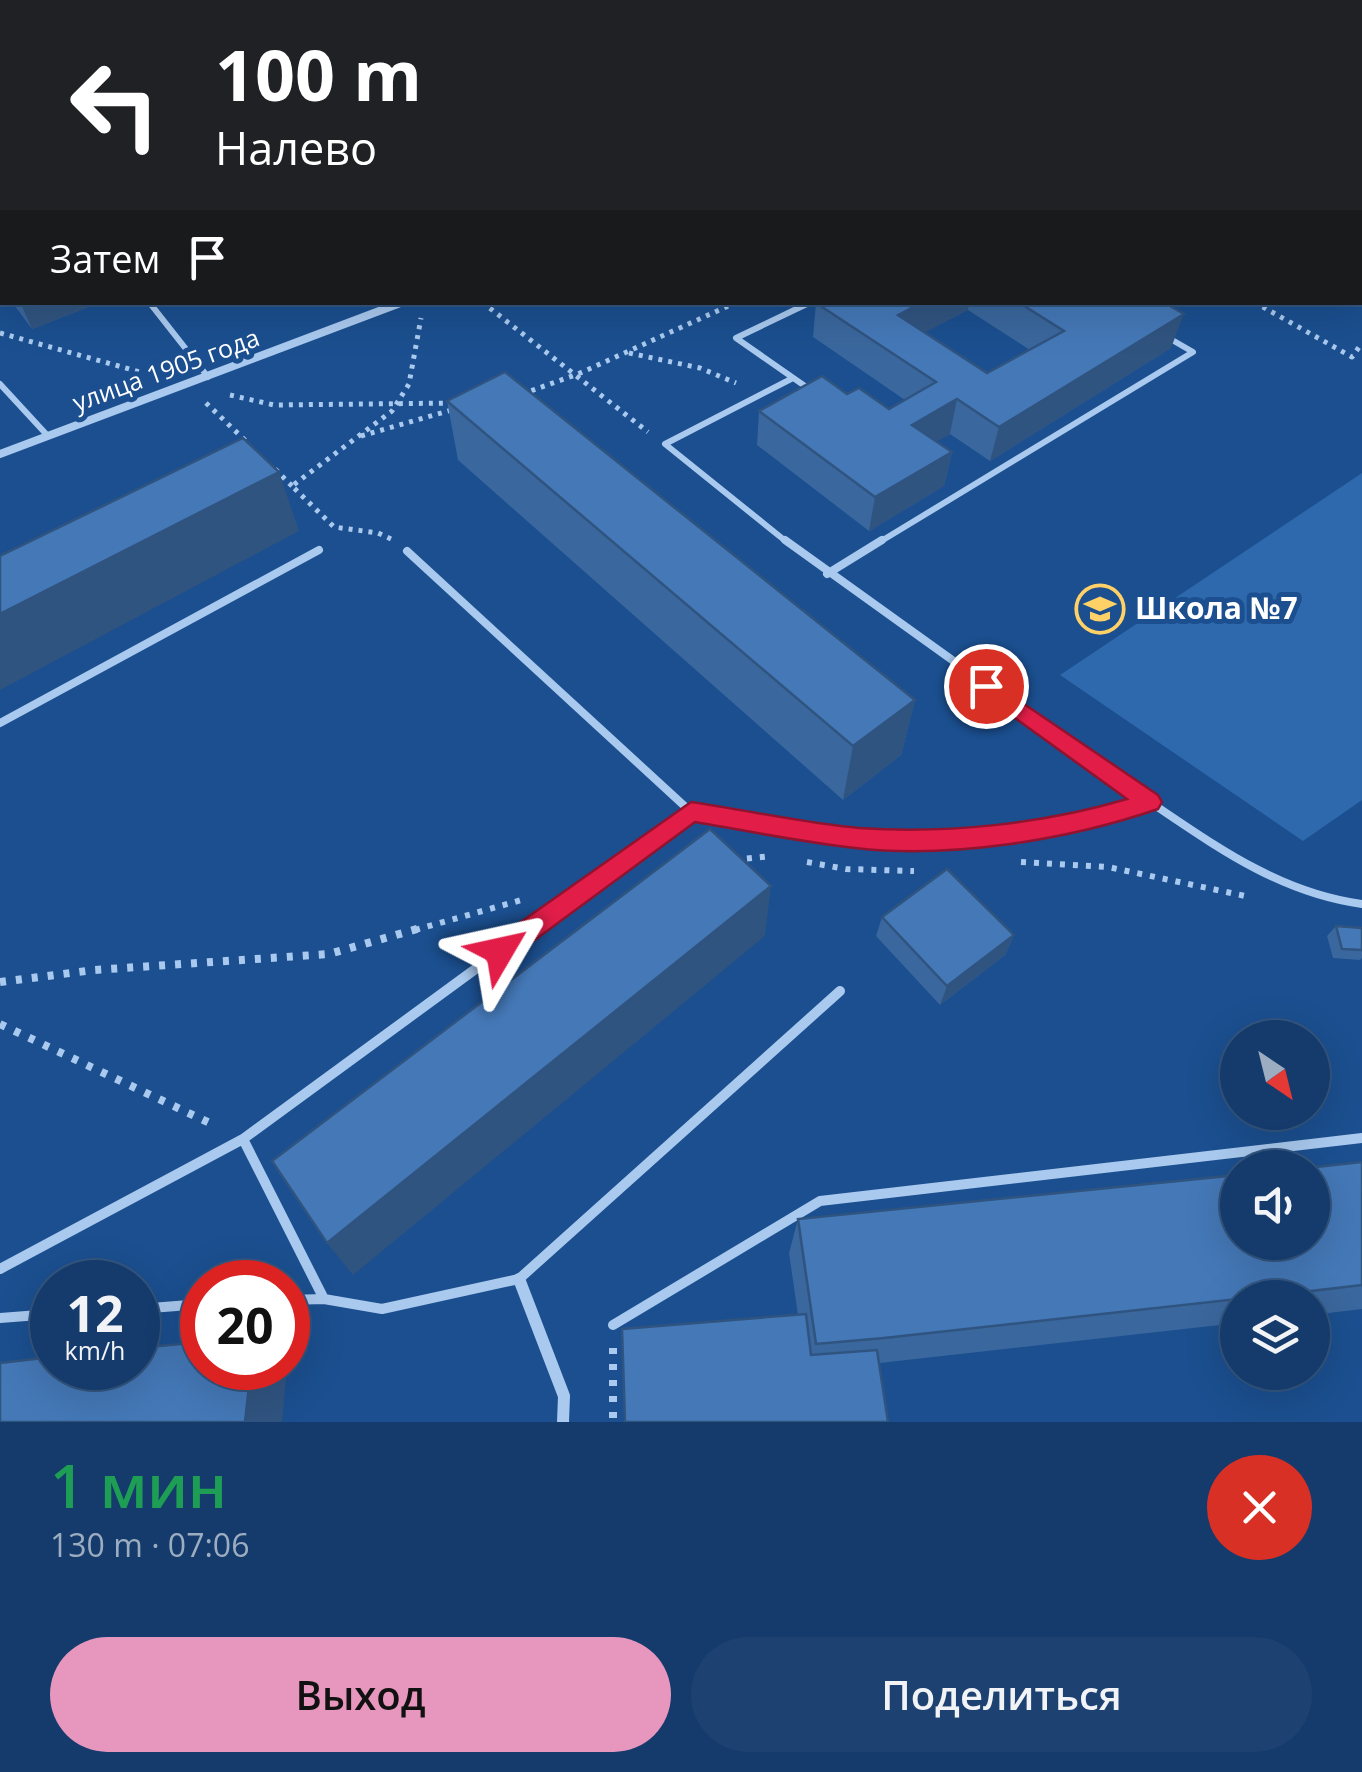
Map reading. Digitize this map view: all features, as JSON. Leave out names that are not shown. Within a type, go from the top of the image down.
[{"type":"street","name":"улица 1905 года","points":[[0,454],[395,305]]},
{"type":"street","points":[[520,1279],[564,1396],[564,1422]]},
{"type":"lane","points":[[151,305],[208,377]]},
{"type":"lane","points":[[805,305],[736,338],[824,399]]},
{"type":"lane","points":[[827,574],[1193,352],[1158,332]]},
{"type":"lane","points":[[793,378],[665,444],[827,574],[1150,802],[1280,884],[1328,902],[1362,904]]},
{"type":"lane","points":[[0,384],[47,435]]},
{"type":"lane","points":[[944,483],[960,493]]},
{"type":"lane","points":[[0,723],[319,550]]},
{"type":"lane","points":[[406,551],[691,812],[857,838],[947,841],[1100,816],[1150,802]]},
{"type":"lane","points":[[0,1269],[243,1139],[691,812]]},
{"type":"lane","points":[[310,1299],[382,1308],[520,1279],[840,991]]},
{"type":"lane","points":[[613,1325],[820,1201],[1362,1138]]},
{"type":"lane","points":[[243,1139],[324,1299]]},
{"type":"lane","points":[[0,1318],[30,1316]]},
{"type":"path","points":[[292,486],[397,403],[409,384],[423,305]]},
{"type":"path","points":[[486,305],[636,422]]},
{"type":"path","points":[[511,398],[578,374],[730,305]]},
{"type":"path","points":[[1259,305],[1352,357],[1362,342]]},
{"type":"path","points":[[0,333],[274,405],[457,406],[356,437]]},
{"type":"path","points":[[628,352],[724,375]]},
{"type":"path","points":[[188,385],[253,448]]},
{"type":"path","points":[[266,460],[332,526],[346,531],[384,533]]},
{"type":"path","points":[[729,860],[767,855],[783,858]]},
{"type":"path","points":[[1006,863],[1065,859],[1258,899]]},
{"type":"path","points":[[798,860],[846,869],[920,871]]},
{"type":"path","points":[[0,982],[94,970],[328,954],[529,898]]},
{"type":"path","points":[[0,1024],[243,1139]]},
{"type":"path","points":[[613,1325],[613,1422]]},
{"type":"shaded area","points":[[1362,473],[1362,800],[1303,841],[1060,675]]},
{"type":"building","points":[[819,305],[917,305],[898,315],[987,373],[1064,331],[1023,305],[1168,305],[1184,314],[999,427],[957,399],[912,425],[952,452],[875,497],[759,411],[822,376],[847,394],[859,388],[889,409],[936,382]]},
{"type":"building","points":[[505,372],[915,700],[853,746],[447,401]]},
{"type":"building","points":[[243,438],[279,472],[0,614],[0,556]]},
{"type":"building","points":[[710,829],[771,886],[327,1243],[272,1161]]},
{"type":"building","points":[[947,869],[1014,935],[947,986],[882,917]]},
{"type":"building","points":[[1336,926],[1362,928],[1362,950],[1342,949]]},
{"type":"building","points":[[1362,1162],[1362,1285],[1330,1289],[1330,1280],[1220,1280],[1220,1301],[816,1344],[798,1219],[1220,1177],[1220,1260],[1330,1260],[1330,1165]]},
{"type":"building","points":[[806,1314],[811,1355],[877,1350],[888,1422],[625,1422],[622,1329]]},
{"type":"building","points":[[180,1344],[180,1390],[249,1390],[245,1422],[0,1422],[0,1363],[30,1360],[30,1390],[160,1390],[160,1346]]},
{"type":"place","name":"Школа №7","points":[[1100,609]]},
{"type":"route","points":[[500,951],[691,812],[857,838],[947,841],[1100,816],[1150,802],[986,686]]}]
